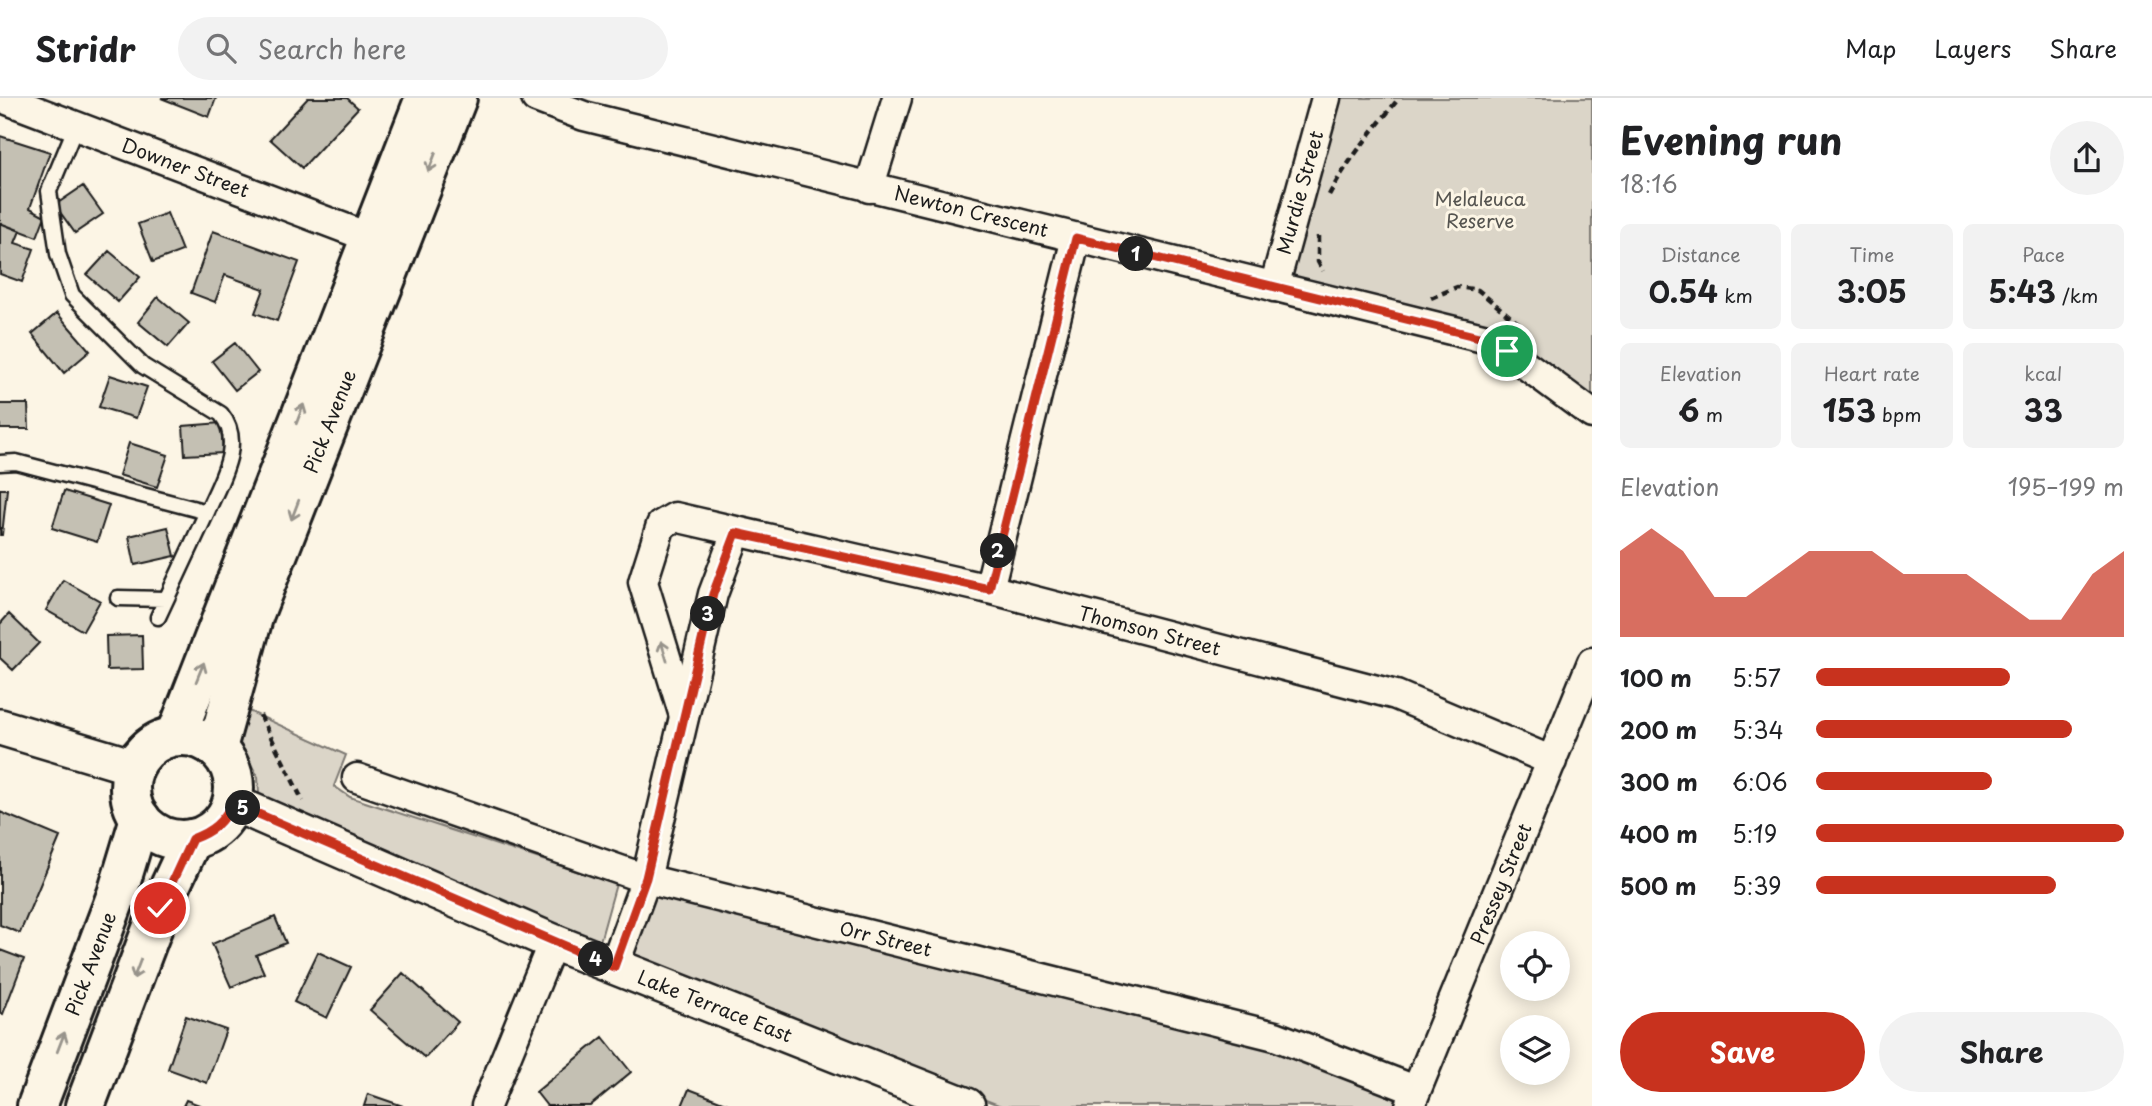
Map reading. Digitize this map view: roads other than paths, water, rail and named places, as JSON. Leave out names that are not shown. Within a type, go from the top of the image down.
[{"type":"main road","name":"Pick Avenue","points":[[176,736],[425,98]]},
{"type":"main road","name":"Pick Avenue","points":[[216,748],[254,614],[457,98]]},
{"type":"main road","points":[[176,736],[204,739],[216,748],[229,763],[235,783],[233,803],[224,820],[210,832],[192,839],[163,836],[140,818],[132,803],[130,785],[134,767],[144,752],[158,741],[176,736]]},
{"type":"main road","name":"Pick Avenue","points":[[37,1106],[117,894],[140,818]]},
{"type":"main road","points":[[85,1106],[160,908],[192,839]]},
{"type":"street","name":"Downer Street","points":[[2,98],[369,237]]},
{"type":"street","name":"Newton Crescent","points":[[536,98],[584,116],[1483,338],[1507,351],[1592,414]]},
{"type":"street","points":[[869,188],[897,98]]},
{"type":"street","name":"Murdie Street","points":[[1273,287],[1326,98]]},
{"type":"street","points":[[989,589],[1076,238]]},
{"type":"street","name":"Thomson Street","points":[[684,716],[643,582],[661,525],[676,517],[736,533],[989,589],[1396,695],[1552,761]]},
{"type":"street","points":[[614,967],[646,878],[713,594],[736,533]]},
{"type":"street","name":"Pressey Street","points":[[1413,1098],[1592,662]]},
{"type":"street","points":[[0,727],[134,767]]},
{"type":"street","name":"Orr Street","points":[[357,778],[646,878],[1275,1036],[1413,1098]]},
{"type":"street","name":"Lake Terrace East","points":[[233,803],[553,942],[968,1106]]},
{"type":"street","points":[[486,1106],[553,942]]},
{"type":"lane","points":[[76,126],[49,191],[58,254],[72,295],[143,366],[220,414],[230,425],[232,440],[228,460],[158,617]]},
{"type":"lane","points":[[0,463],[16,462],[207,512]]},
{"type":"lane","points":[[118,598],[166,599]]},
{"type":"park label","name":"Melaleuca Reserve","points":[[1480,210]]}]
